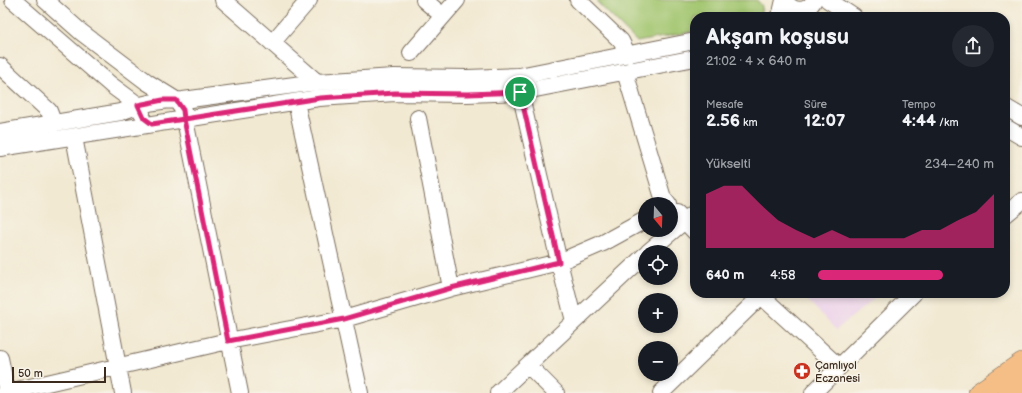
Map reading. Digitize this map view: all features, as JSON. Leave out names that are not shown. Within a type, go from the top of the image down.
[{"type":"main road","points":[[979,393],[1022,363]]},
{"type":"main road","points":[[1009,393],[1022,384]]},
{"type":"street","points":[[13,0],[111,85],[138,105],[144,118],[152,124]]},
{"type":"street","points":[[45,0],[87,37],[147,82],[176,100],[183,110],[228,341],[240,393]]},
{"type":"street","points":[[223,0],[317,82]]},
{"type":"street","points":[[272,43],[310,0]]},
{"type":"street","points":[[424,0],[443,16]]},
{"type":"street","points":[[411,53],[457,0]]},
{"type":"street","points":[[578,0],[621,41],[628,55]]},
{"type":"street","points":[[784,0],[790,8],[795,10],[807,9]]},
{"type":"street","points":[[781,12],[784,0]]},
{"type":"street","points":[[828,0],[846,12]]},
{"type":"street","points":[[0,132],[121,112],[138,105],[163,100],[176,100],[317,82],[394,77],[467,78],[519,76],[690,43]]},
{"type":"street","points":[[0,148],[320,98],[395,93],[468,94],[520,92],[690,59]]},
{"type":"street","points":[[0,66],[49,111],[54,124]]},
{"type":"street","points":[[625,72],[663,197]]},
{"type":"street","points":[[520,92],[574,321]]},
{"type":"street","points":[[296,102],[360,393]]},
{"type":"street","points":[[1010,110],[1022,117]]},
{"type":"street","points":[[418,118],[451,288]]},
{"type":"street","points":[[1010,129],[1022,137]]},
{"type":"street","points":[[74,137],[123,393]]},
{"type":"street","points":[[1010,211],[1022,201]]},
{"type":"street","points":[[678,212],[690,221]]},
{"type":"street","points":[[658,245],[690,223]]},
{"type":"street","points":[[0,358],[6,393],[228,341],[344,319],[451,288],[559,262],[603,243],[638,224]]},
{"type":"street","points":[[498,393],[638,262]]},
{"type":"street","points":[[661,393],[756,298]]},
{"type":"street","points":[[762,298],[839,367]]},
{"type":"street","points":[[813,393],[909,298]]},
{"type":"street","points":[[528,365],[556,393]]},
{"type":"shaded area","points":[[806,298],[875,298],[836,330]]},
{"type":"green space","points":[[599,0],[757,0],[762,6],[761,12],[690,12],[690,32],[637,42],[597,2]]},
{"type":"place","name":"Çamlıyol Eczanesi","points":[[802,371]]},
{"type":"route","points":[[520,92],[468,94],[395,93],[320,98],[296,102],[184,119],[152,124],[144,118],[138,105],[163,100],[176,100],[183,110],[184,119],[228,341],[344,319],[451,288],[559,262],[520,92]]}]
